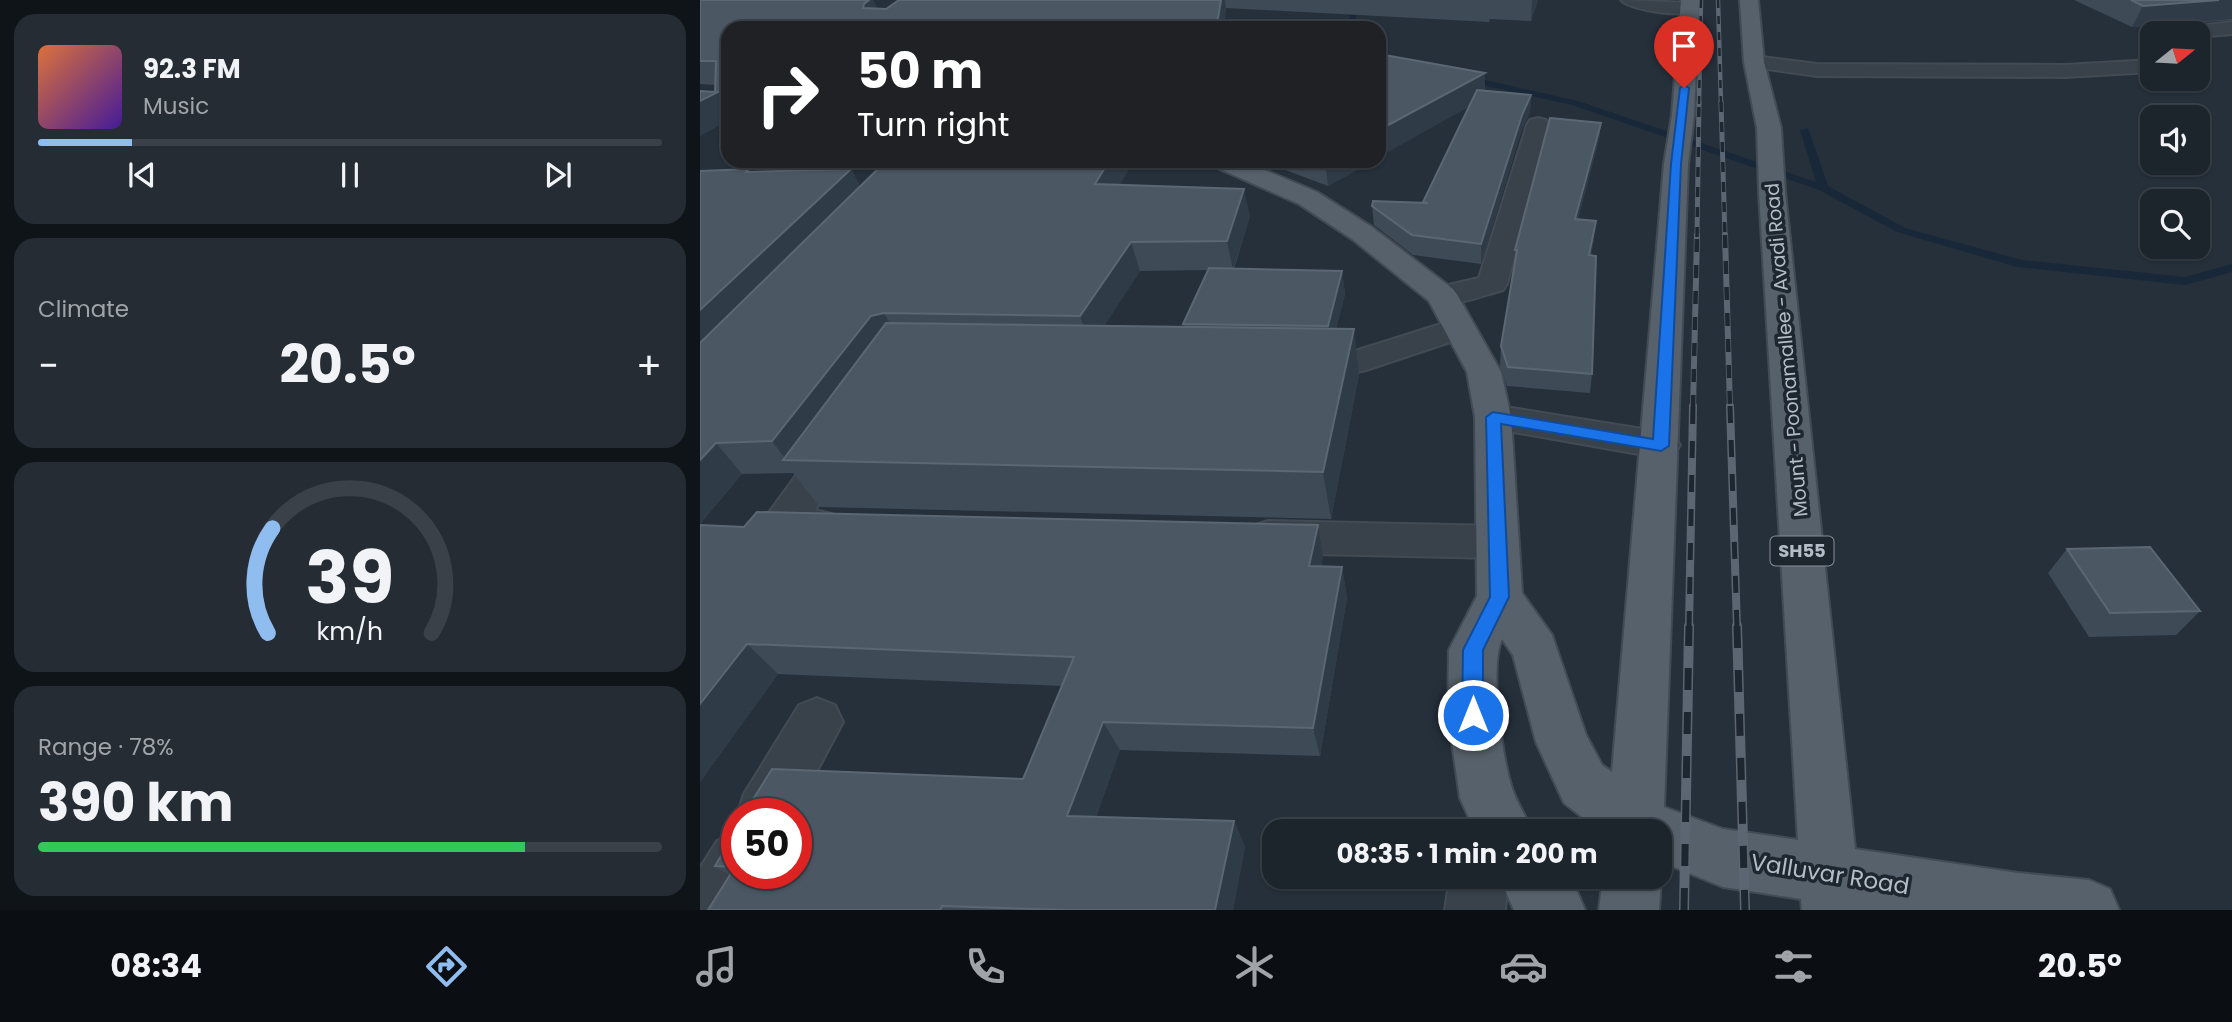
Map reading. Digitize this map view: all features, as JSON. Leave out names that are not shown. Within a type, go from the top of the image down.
[{"type":"main road","name":"Mount - Poonamallee - Avadi Road","points":[[1749,0],[1754,62],[1769,128],[1772,192],[1831,892]]},
{"type":"main road","points":[[1644,819],[1676,164],[1683,115],[1690,4]]},
{"type":"main road","points":[[1238,168],[1308,198],[1362,233],[1451,312],[1484,372],[1493,417],[1500,597],[1473,650],[1473,715],[1492,819]]},
{"type":"main road","name":"Valluvar Road","points":[[1500,597],[1535,649],[1562,742],[1583,784],[1621,819]]},
{"type":"main road","name":"Valluvar Road","points":[[1672,846],[1723,858],[1831,892],[2089,910]]},
{"type":"main road","points":[[1535,889],[1555,910]]},
{"type":"main road","points":[[1629,910],[1633,889]]},
{"type":"street","points":[[1630,0],[1642,5],[1690,4]]},
{"type":"street","points":[[2210,30],[2232,28]]},
{"type":"street","points":[[1754,62],[1831,70],[2065,71],[2140,67]]},
{"type":"street","points":[[1272,362],[1354,363],[1451,312],[1493,284],[1538,125]]},
{"type":"street","points":[[1493,417],[1661,446]]},
{"type":"street","points":[[853,526],[783,525],[854,423]]},
{"type":"street","points":[[1228,536],[1497,542]]},
{"type":"street","points":[[773,798],[817,722]]},
{"type":"street","points":[[709,910],[721,889]]},
{"type":"street","points":[[1475,910],[1478,889]]},
{"type":"building","points":[[700,0],[869,0],[863,8],[886,9],[899,0],[1221,0],[1218,21],[721,21],[721,90],[700,101],[700,91],[715,92],[716,61],[700,61]]},
{"type":"building","points":[[2131,0],[2219,0],[2143,6]]},
{"type":"building","points":[[1386,55],[1485,73],[1386,126]]},
{"type":"building","points":[[1477,90],[1531,95],[1522,115],[1481,244],[1412,235],[1372,206],[1373,201],[1428,203],[1423,202]]},
{"type":"building","points":[[1550,118],[1601,123],[1575,219],[1596,221],[1589,255],[1596,256],[1592,374],[1508,367],[1501,346],[1515,250]]},
{"type":"building","points":[[879,168],[1105,168],[1095,184],[1244,189],[1227,241],[1131,242],[1080,316],[884,313],[871,316],[772,441],[716,443],[700,460],[700,343]]},
{"type":"building","points":[[749,169],[746,172],[851,169],[700,310],[700,171]]},
{"type":"building","points":[[1209,268],[1342,271],[1328,326],[1183,324]]},
{"type":"building","points":[[886,323],[1354,329],[1323,472],[783,460]]},
{"type":"building","points":[[757,512],[1318,525],[1309,566],[1342,567],[1313,728],[1103,722],[1067,816],[1234,821],[1215,910],[1065,910],[942,906],[940,910],[708,910],[721,889],[812,889],[812,798],[754,798],[772,769],[1023,779],[1074,657],[747,644],[700,704],[700,525],[744,527]]},
{"type":"building","points":[[2150,547],[2200,611],[2110,613],[2067,549]]},
{"type":"building","points":[[721,856],[721,866],[715,866]]},
{"type":"waterway","points":[[1334,7],[1355,15],[1351,21]]},
{"type":"waterway","points":[[1467,79],[1575,103],[1823,188]]},
{"type":"waterway","points":[[1805,130],[1823,188]]},
{"type":"waterway","points":[[1823,188],[1901,230],[2021,264],[2185,281],[2232,268]]},
{"type":"railway","points":[[1699,104],[1701,0]]},
{"type":"railway","points":[[1718,0],[1721,104]]},
{"type":"railway","points":[[1697,237],[1699,102]]},
{"type":"railway","points":[[1721,102],[1725,237]]},
{"type":"railway","points":[[1693,408],[1697,235]]},
{"type":"railway","points":[[1725,235],[1730,408]]},
{"type":"railway","points":[[1689,628],[1693,406]]},
{"type":"railway","points":[[1730,406],[1737,628]]},
{"type":"railway","points":[[1684,910],[1689,626]]},
{"type":"railway","points":[[1737,626],[1745,910]]},
{"type":"route","points":[[1473,715],[1473,650],[1500,597],[1493,417],[1661,446],[1676,164],[1684,88]]}]
